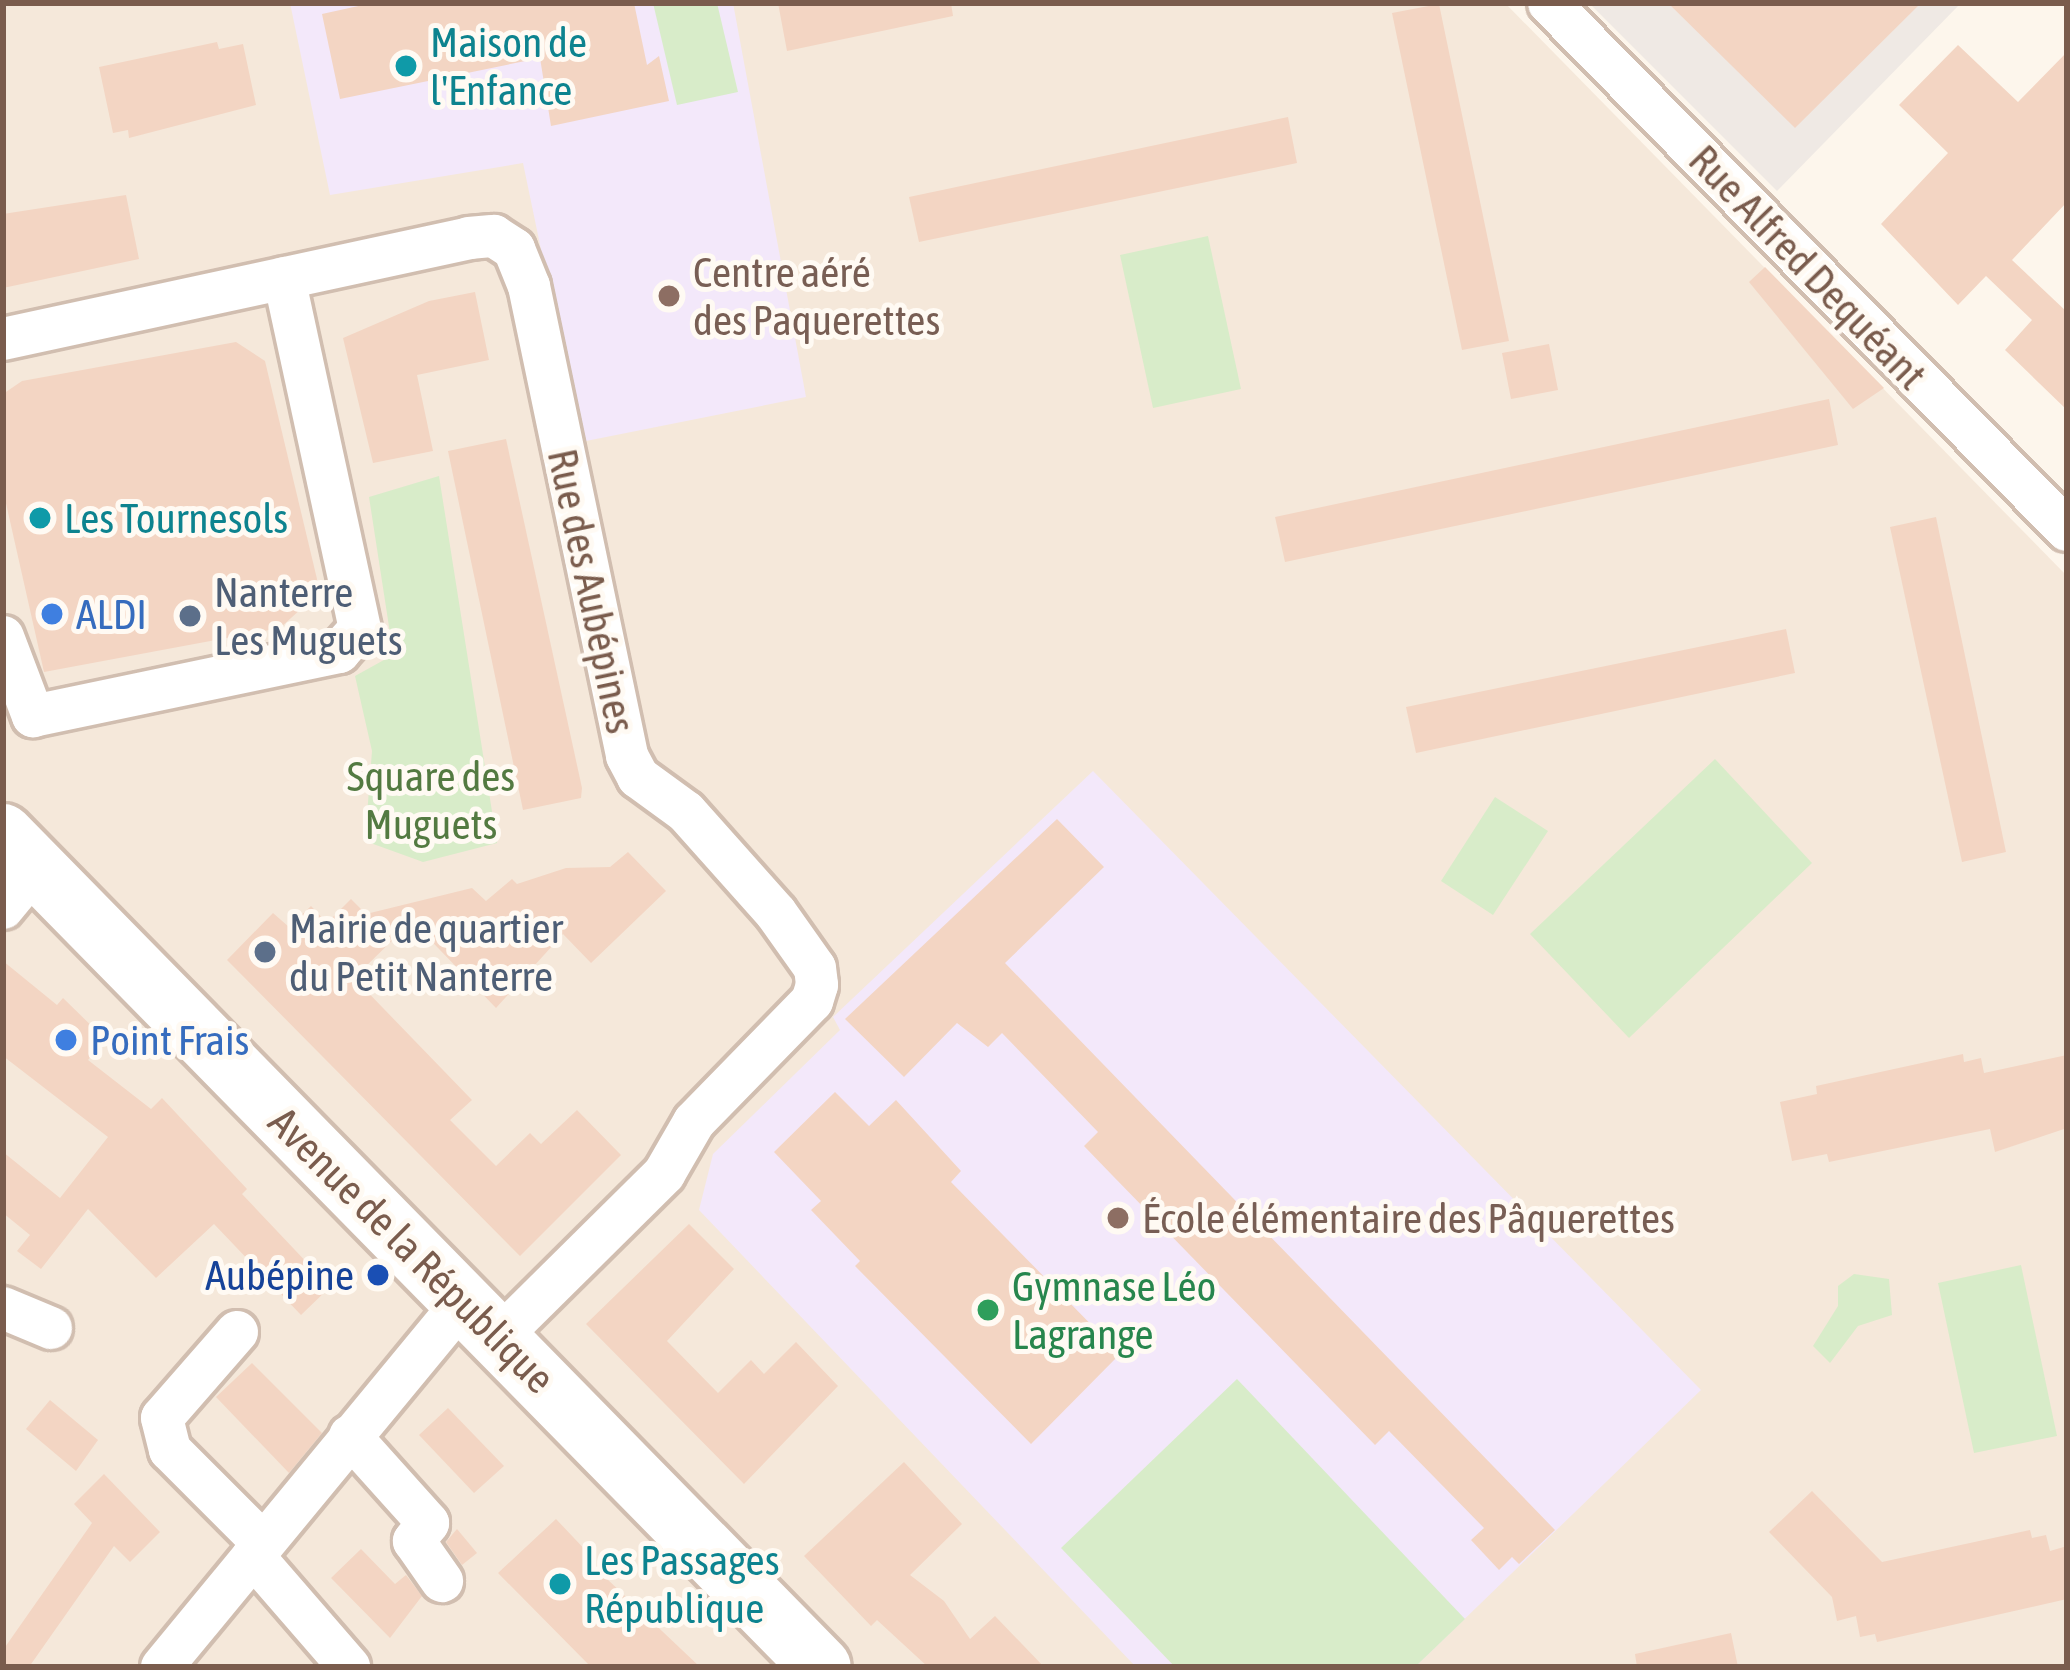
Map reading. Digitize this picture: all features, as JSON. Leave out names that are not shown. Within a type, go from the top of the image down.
[{"type":"main road","name":"Avenue de la République","points":[[14,870],[481,1319],[821,1667]]},
{"type":"street","name":"Rue Alfred Dequéant","points":[[1549,3],[2067,530]]},
{"type":"street","name":"Rue des Aubépines","points":[[3,339],[469,238],[494,236],[514,249],[529,286],[627,756],[638,777],[686,812],[761,896],[815,968],[812,1001],[709,1104],[664,1174],[481,1319]]},
{"type":"street","points":[[3,637],[33,716],[339,652],[359,629],[304,273]]},
{"type":"street","points":[[3,1308],[52,1328]]},
{"type":"street","points":[[163,1667],[350,1436],[481,1319]]},
{"type":"street","points":[[238,1332],[162,1418],[170,1450],[258,1549],[349,1667]]},
{"type":"street","points":[[350,1436],[428,1522],[414,1541],[442,1581]]},
{"type":"shaded area","points":[[3,3],[1505,3],[2067,576],[2067,1667],[3,1667]]},
{"type":"shaded area","name":"Centre aéré des Paquerettes","points":[[290,3],[733,3],[806,397],[581,442],[523,163],[330,195]]},
{"type":"shaded area","points":[[1589,3],[1961,3],[1777,191]]},
{"type":"shaded area","name":"École élémentaire des Pâquerettes","points":[[1093,771],[1701,1390],[1415,1667],[1136,1667],[699,1210],[713,1154],[840,1030],[833,1017]]},
{"type":"green space","points":[[653,3],[717,3],[738,92],[677,105]]},
{"type":"green space","points":[[1208,236],[1241,389],[1153,408],[1120,255]]},
{"type":"green space","name":"Square des Muguets","points":[[439,476],[497,843],[423,862],[365,841],[372,751],[355,676],[402,650],[390,633],[369,497]]},
{"type":"green space","points":[[1715,759],[1812,863],[1629,1038],[1530,934]]},
{"type":"green space","points":[[1495,797],[1548,831],[1493,915],[1441,881]]},
{"type":"green space","points":[[2021,1265],[2057,1436],[1974,1453],[1938,1283]]},
{"type":"green space","points":[[1854,1274],[1889,1279],[1892,1315],[1858,1326],[1830,1363],[1813,1346],[1838,1306],[1838,1286]]},
{"type":"green space","points":[[1237,1379],[1465,1619],[1415,1667],[1175,1667],[1061,1548]]},
{"type":"building","name":"Maison de l'Enfance","points":[[372,3],[634,3],[647,65],[659,56],[669,101],[551,126],[540,58],[340,99],[322,14]]},
{"type":"building","points":[[778,3],[951,3],[953,16],[787,51]]},
{"type":"building","points":[[1668,3],[1921,3],[1795,128]]},
{"type":"building","points":[[1439,4],[1509,341],[1462,350],[1392,13]]},
{"type":"building","points":[[217,42],[219,49],[243,44],[256,105],[129,138],[128,130],[113,133],[99,67]]},
{"type":"building","points":[[1958,45],[2018,102],[2067,52],[2067,202],[2012,260],[2067,312],[2067,410],[2005,350],[2032,320],[1986,276],[1958,305],[1881,224],[1948,153],[1899,105]]},
{"type":"building","points":[[1288,117],[1297,163],[919,242],[909,197]]},
{"type":"building","points":[[126,195],[139,259],[3,288],[3,214]]},
{"type":"building","points":[[1765,267],[1884,388],[1853,409],[1749,282]]},
{"type":"building","points":[[475,292],[489,360],[417,375],[433,451],[373,463],[343,338],[429,301]]},
{"type":"building","name":"Les Tournesols","points":[[236,342],[265,361],[317,579],[313,598],[280,628],[44,672],[3,490],[3,394],[22,381]]},
{"type":"building","points":[[1549,344],[1558,390],[1511,399],[1502,353]]},
{"type":"building","points":[[1829,399],[1838,445],[1285,562],[1275,517]]},
{"type":"building","points":[[506,439],[582,788],[581,798],[523,810],[448,451]]},
{"type":"building","points":[[1936,517],[2006,852],[1962,862],[1890,527]]},
{"type":"building","points":[[1786,629],[1795,673],[1416,753],[1406,707]]},
{"type":"building","points":[[1057,819],[1104,867],[1005,963],[1555,1530],[1519,1564],[1512,1557],[1499,1570],[1471,1540],[1484,1528],[1389,1431],[1375,1445],[1112,1175],[1084,1146],[1098,1132],[1002,1033],[988,1047],[957,1023],[904,1077],[845,1019]]},
{"type":"building","points":[[628,852],[666,891],[591,963],[563,934],[496,1008],[412,921],[354,978],[472,1100],[450,1120],[496,1166],[530,1133],[541,1144],[577,1110],[621,1155],[520,1256],[227,960],[273,913],[289,927],[311,906],[327,923],[351,899],[366,914],[472,888],[486,901],[512,879],[517,884],[566,868],[610,867]]},
{"type":"building","points":[[3,961],[57,1005],[63,998],[105,1039],[88,1060],[151,1109],[162,1098],[247,1189],[242,1194],[330,1287],[301,1315],[214,1224],[156,1278],[88,1209],[41,1269],[17,1251],[30,1235],[3,1213],[3,1152],[60,1198],[108,1137],[3,1056]]},
{"type":"building","points":[[1963,1054],[1964,1062],[1981,1058],[1984,1073],[2067,1055],[2067,1128],[1995,1152],[1990,1129],[1829,1162],[1827,1154],[1792,1161],[1780,1102],[1817,1094],[1816,1086]]},
{"type":"building","name":"Gymnase Léo Lagrange","points":[[835,1092],[869,1126],[896,1100],[961,1171],[951,1182],[1120,1354],[1031,1444],[855,1266],[860,1261],[811,1210],[821,1201],[774,1152]]},
{"type":"building","points":[[689,1224],[734,1269],[667,1341],[718,1393],[751,1360],[764,1374],[796,1342],[838,1386],[744,1484],[586,1324]]},
{"type":"building","points":[[252,1363],[322,1433],[289,1473],[216,1397]]},
{"type":"building","points":[[50,1400],[98,1440],[76,1471],[26,1429]]},
{"type":"building","points":[[448,1408],[504,1466],[474,1493],[419,1435]]},
{"type":"building","points":[[904,1462],[962,1524],[910,1575],[944,1601],[970,1639],[995,1616],[1044,1667],[928,1667],[877,1620],[871,1626],[804,1556]]},
{"type":"building","points":[[104,1474],[160,1532],[130,1562],[114,1546],[29,1667],[3,1667],[3,1650],[92,1523],[74,1504]]},
{"type":"building","points":[[1812,1491],[1882,1562],[2030,1530],[2032,1538],[2046,1535],[2050,1551],[2067,1546],[2067,1599],[1877,1642],[1875,1634],[1860,1637],[1856,1616],[1837,1621],[1832,1597],[1769,1532]]},
{"type":"building","name":"Les Passages République","points":[[556,1519],[591,1556],[587,1560],[700,1667],[591,1667],[498,1573]]},
{"type":"building","points":[[457,1529],[477,1553],[462,1565],[446,1542]]},
{"type":"building","points":[[361,1549],[395,1584],[406,1575],[422,1596],[390,1638],[331,1578]]},
{"type":"building","points":[[1731,1633],[1738,1667],[1637,1667],[1635,1654]]},
{"type":"place","name":"Maison de l'Enfance","points":[[406,66]]},
{"type":"place","name":"Centre aéré des Paquerettes","points":[[669,296]]},
{"type":"place","name":"Les Tournesols","points":[[40,518]]},
{"type":"place","name":"ALDI","points":[[52,614]]},
{"type":"place","name":"Nanterre Les Muguets","points":[[190,616]]},
{"type":"place","name":"Mairie de quartier du Petit Nanterre","points":[[265,952]]},
{"type":"place","name":"Point Frais","points":[[66,1040]]},
{"type":"place","name":"École élémentaire des Pâquerettes","points":[[1118,1218]]},
{"type":"place","name":"Aubépine","points":[[378,1275]]},
{"type":"place","name":"Gymnase Léo Lagrange","points":[[988,1310]]},
{"type":"place","name":"Les Passages République","points":[[560,1584]]}]
